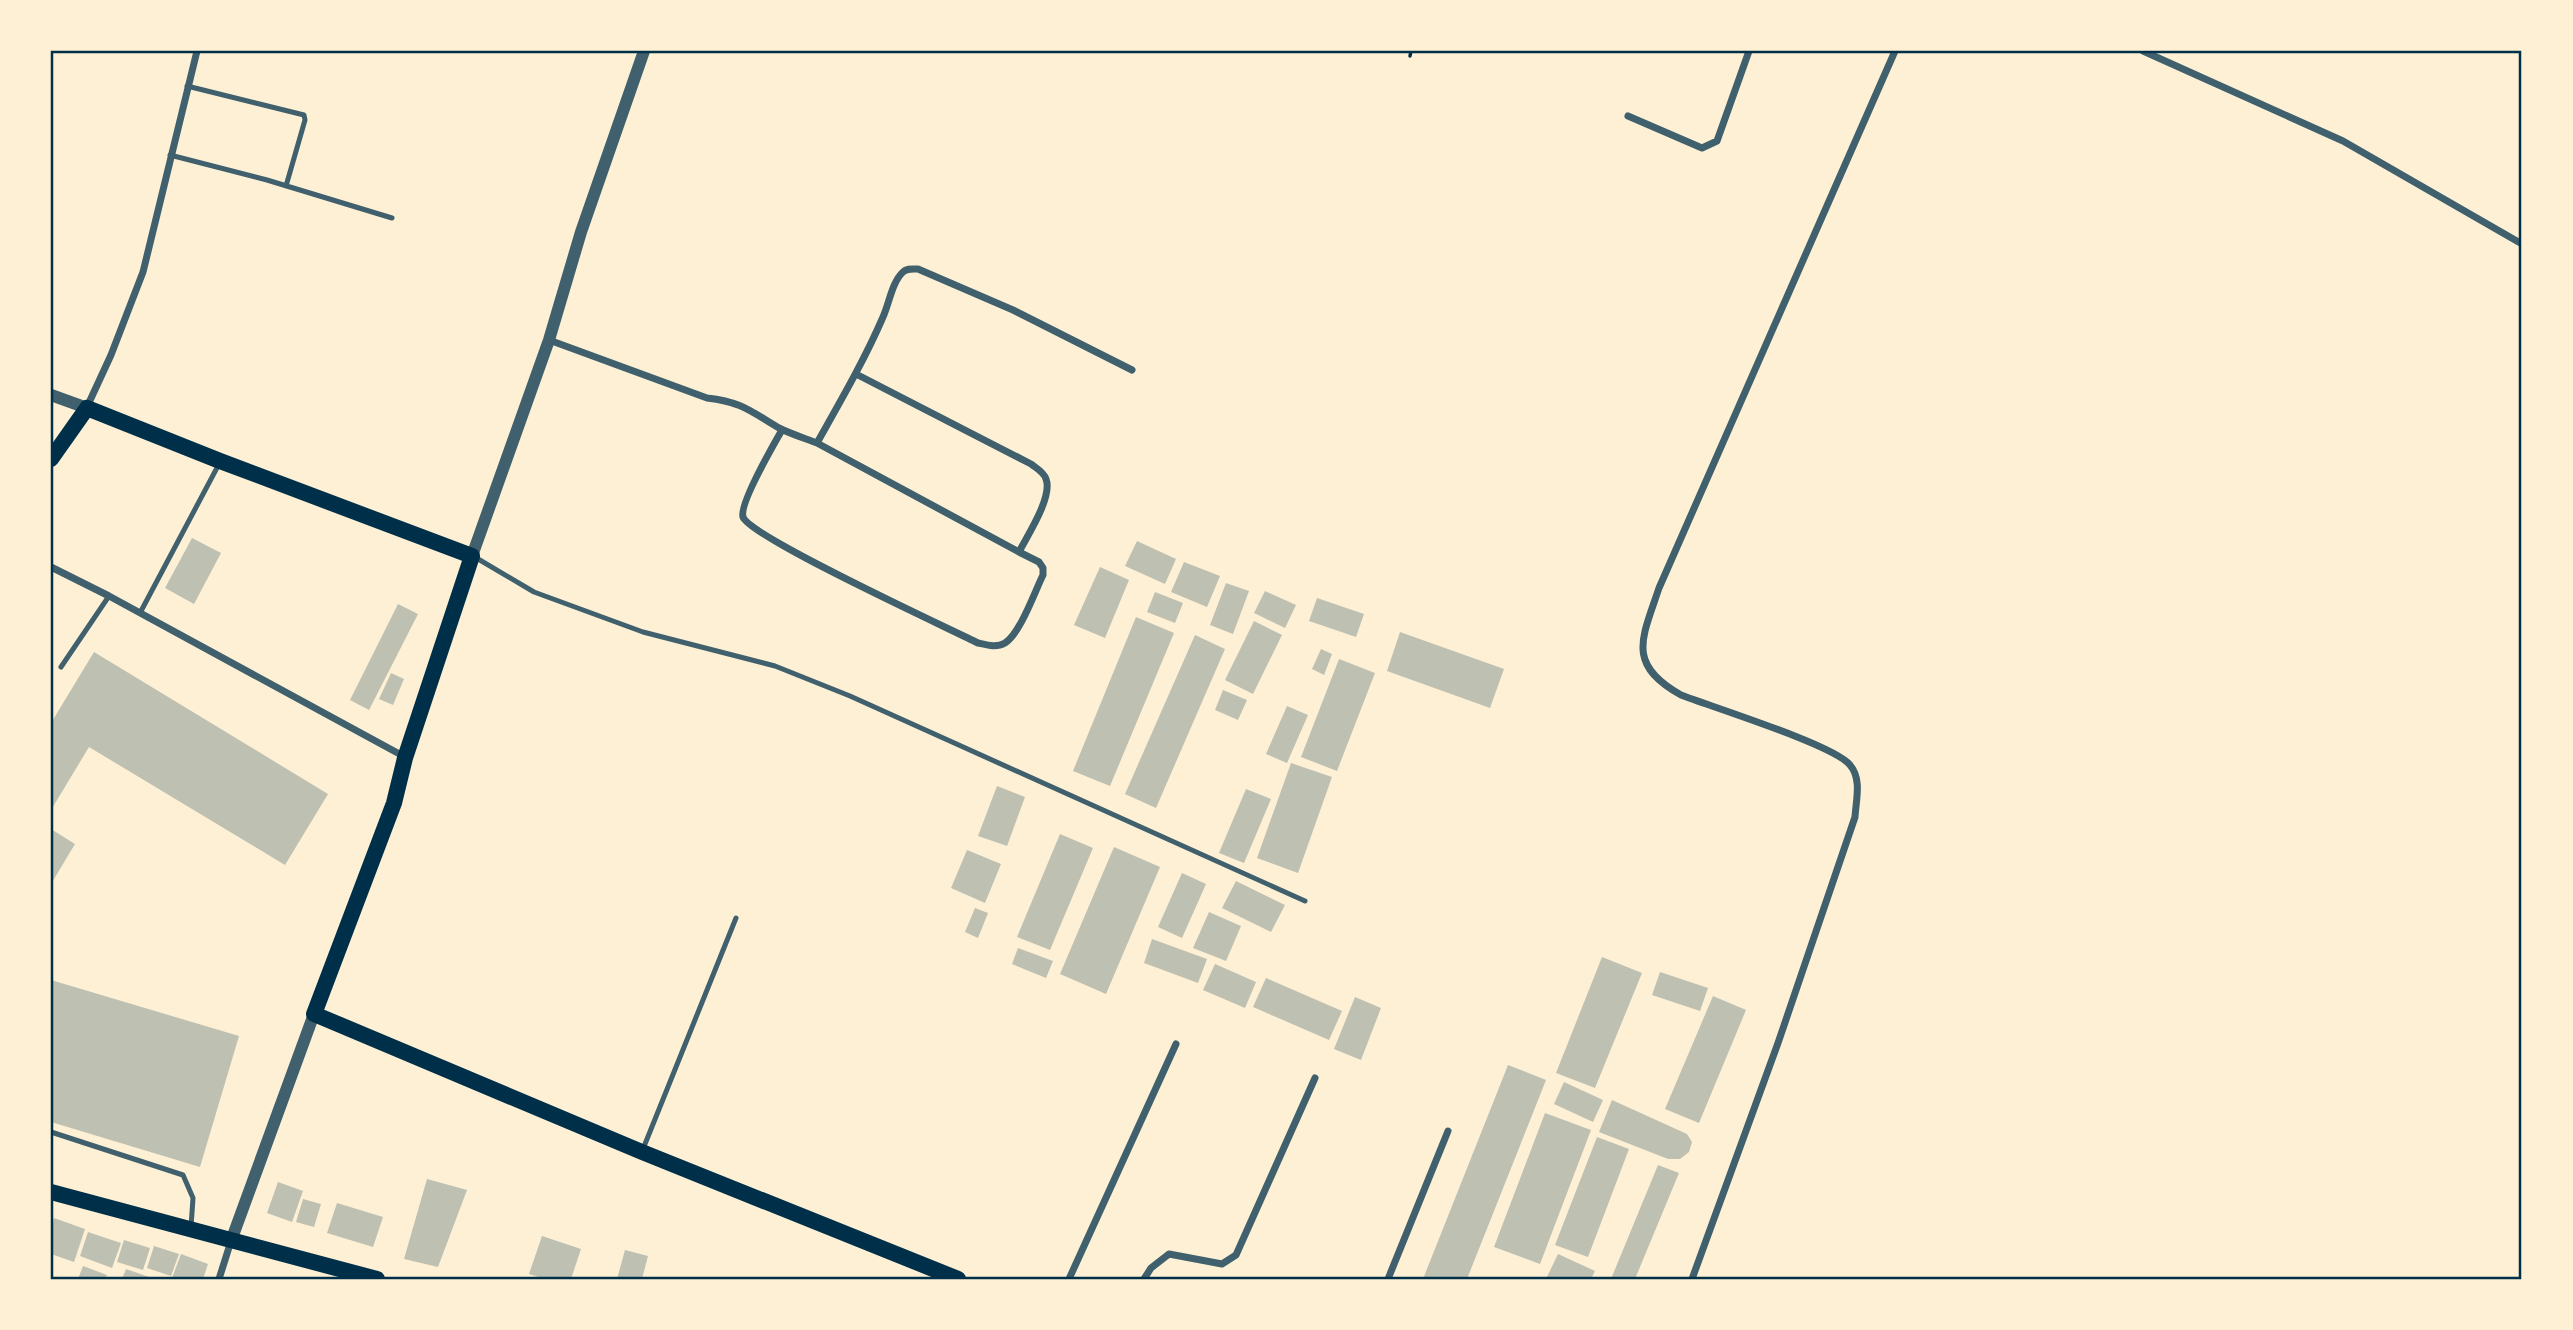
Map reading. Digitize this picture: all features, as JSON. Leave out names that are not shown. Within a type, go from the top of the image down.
[{"type":"main road","points":[[51,459],[87,408],[472,556],[405,758],[394,803],[314,1014],[642,1152],[958,1279]]},
{"type":"main road","points":[[51,1192],[377,1279]]},
{"type":"street","points":[[51,395],[87,408],[111,355],[143,272],[197,51]]},
{"type":"street","points":[[472,556],[549,340],[581,232],[644,51]]},
{"type":"street","points":[[1628,116],[1702,148],[1717,141],[1749,51]]},
{"type":"street","points":[[1692,1279],[1778,1043],[1855,817],[1858,781],[1850,764],[1826,749],[1681,695],[1665,686],[1647,667],[1643,655],[1643,636],[1659,588],[1895,51]]},
{"type":"street","points":[[2143,51],[2343,141],[2522,244]]},
{"type":"street","points":[[817,443],[856,374],[884,316],[898,279],[903,271],[909,269],[918,269],[1013,310],[1132,370]]},
{"type":"street","points":[[549,340],[707,398],[729,400],[745,407],[782,430],[817,443],[1039,562],[1043,575],[1013,636],[1004,644],[991,647],[978,643],[793,552],[753,528],[743,519],[742,511],[782,430]]},
{"type":"street","points":[[856,374],[1031,464],[1041,472],[1046,479],[1045,500],[1019,552]]},
{"type":"street","points":[[51,567],[405,758]]},
{"type":"street","points":[[219,1279],[314,1014]]},
{"type":"street","points":[[1069,1279],[1176,1044]]},
{"type":"street","points":[[1144,1279],[1151,1268],[1169,1254],[1222,1264],[1236,1255],[1315,1077]]},
{"type":"street","points":[[1388,1279],[1448,1131]]},
{"type":"lane","points":[[187,86],[304,115],[305,120],[286,186]]},
{"type":"lane","points":[[170,155],[392,218]]},
{"type":"lane","points":[[140,613],[220,461]]},
{"type":"lane","points":[[472,556],[534,592],[643,632],[775,666],[850,696],[1305,901]]},
{"type":"lane","points":[[61,667],[109,596]]},
{"type":"lane","points":[[642,1152],[736,918]]},
{"type":"lane","points":[[51,1132],[183,1175],[193,1198],[191,1230]]},
{"type":"building","points":[[192,538],[221,553],[194,604],[165,588]]},
{"type":"building","points":[[1137,541],[1176,559],[1165,584],[1125,566]]},
{"type":"building","points":[[1184,562],[1220,576],[1207,607],[1171,592]]},
{"type":"building","points":[[1100,567],[1129,580],[1105,638],[1074,625]]},
{"type":"building","points":[[1226,583],[1249,591],[1233,634],[1210,625]]},
{"type":"building","points":[[1265,591],[1296,605],[1285,628],[1254,613]]},
{"type":"building","points":[[1155,592],[1183,603],[1175,623],[1147,612]]},
{"type":"building","points":[[1317,598],[1364,614],[1356,637],[1309,621]]},
{"type":"building","points":[[398,604],[418,614],[369,710],[350,700]]},
{"type":"building","points":[[1136,617],[1174,633],[1110,786],[1073,771]]},
{"type":"building","points":[[1254,621],[1282,635],[1253,694],[1225,680]]},
{"type":"building","points":[[1400,632],[1504,669],[1490,708],[1387,671]]},
{"type":"building","points":[[1195,635],[1225,649],[1156,808],[1125,794]]},
{"type":"building","points":[[1321,649],[1332,654],[1324,675],[1312,669]]},
{"type":"building","points":[[94,652],[328,794],[285,865],[89,747],[51,810],[51,723]]},
{"type":"building","points":[[1339,659],[1375,673],[1337,771],[1301,757]]},
{"type":"building","points":[[391,673],[404,679],[393,705],[379,699]]},
{"type":"building","points":[[1223,690],[1247,700],[1238,720],[1215,710]]},
{"type":"building","points":[[1287,706],[1308,715],[1287,763],[1266,754]]},
{"type":"building","points":[[1291,763],[1332,777],[1298,873],[1257,858]]},
{"type":"building","points":[[997,786],[1025,797],[1007,846],[978,836]]},
{"type":"building","points":[[1246,789],[1271,799],[1244,863],[1219,853]]},
{"type":"building","points":[[51,829],[75,844],[51,884]]},
{"type":"building","points":[[1060,834],[1093,848],[1050,950],[1017,937]]},
{"type":"building","points":[[1114,847],[1160,867],[1106,994],[1060,974]]},
{"type":"building","points":[[967,850],[1001,864],[985,903],[951,888]]},
{"type":"building","points":[[1182,873],[1206,884],[1182,938],[1158,927]]},
{"type":"building","points":[[1236,881],[1285,905],[1271,932],[1222,908]]},
{"type":"building","points":[[975,908],[988,913],[978,938],[965,932]]},
{"type":"building","points":[[1209,912],[1241,926],[1226,961],[1193,948]]},
{"type":"building","points":[[1152,939],[1207,959],[1198,983],[1144,963]]},
{"type":"building","points":[[1018,948],[1053,961],[1046,978],[1012,964]]},
{"type":"building","points":[[1602,957],[1642,973],[1595,1088],[1556,1073]]},
{"type":"building","points":[[1215,964],[1256,982],[1245,1008],[1203,990]]},
{"type":"building","points":[[1660,972],[1708,988],[1700,1011],[1652,995]]},
{"type":"building","points":[[1266,978],[1342,1011],[1329,1040],[1253,1007]]},
{"type":"building","points":[[51,980],[239,1036],[200,1167],[51,1122]]},
{"type":"building","points":[[1713,996],[1746,1010],[1699,1123],[1665,1109]]},
{"type":"building","points":[[1355,997],[1381,1008],[1361,1060],[1334,1049]]},
{"type":"building","points":[[1508,1065],[1546,1080],[1467,1279],[1423,1279]]},
{"type":"building","points":[[1564,1082],[1603,1100],[1593,1122],[1554,1104]]},
{"type":"building","points":[[1612,1100],[1687,1134],[1692,1142],[1689,1152],[1680,1159],[1668,1159],[1599,1132]]},
{"type":"building","points":[[1545,1113],[1591,1130],[1540,1264],[1494,1247]]},
{"type":"building","points":[[1597,1137],[1629,1149],[1588,1257],[1555,1245]]},
{"type":"building","points":[[1658,1165],[1679,1173],[1635,1279],[1611,1279]]},
{"type":"building","points":[[427,1179],[467,1190],[438,1267],[404,1259]]},
{"type":"building","points":[[278,1182],[303,1191],[292,1222],[267,1213]]},
{"type":"building","points":[[303,1199],[321,1204],[314,1227],[296,1222]]},
{"type":"building","points":[[337,1203],[383,1217],[373,1247],[327,1233]]},
{"type":"building","points":[[54,1218],[85,1229],[74,1262],[51,1254],[51,1228]]},
{"type":"building","points":[[88,1232],[121,1243],[112,1268],[80,1256]]},
{"type":"building","points":[[542,1236],[581,1249],[571,1279],[545,1279],[529,1274]]},
{"type":"building","points":[[124,1240],[150,1248],[143,1270],[117,1262]]},
{"type":"building","points":[[154,1246],[179,1254],[171,1276],[147,1268]]},
{"type":"building","points":[[625,1250],[648,1256],[642,1279],[617,1279]]},
{"type":"building","points":[[181,1254],[208,1264],[203,1279],[172,1278]]},
{"type":"building","points":[[1558,1254],[1595,1271],[1591,1279],[1546,1279]]},
{"type":"building","points":[[83,1266],[107,1275],[105,1279],[78,1279]]},
{"type":"building","points":[[126,1269],[155,1279],[122,1279]]}]
